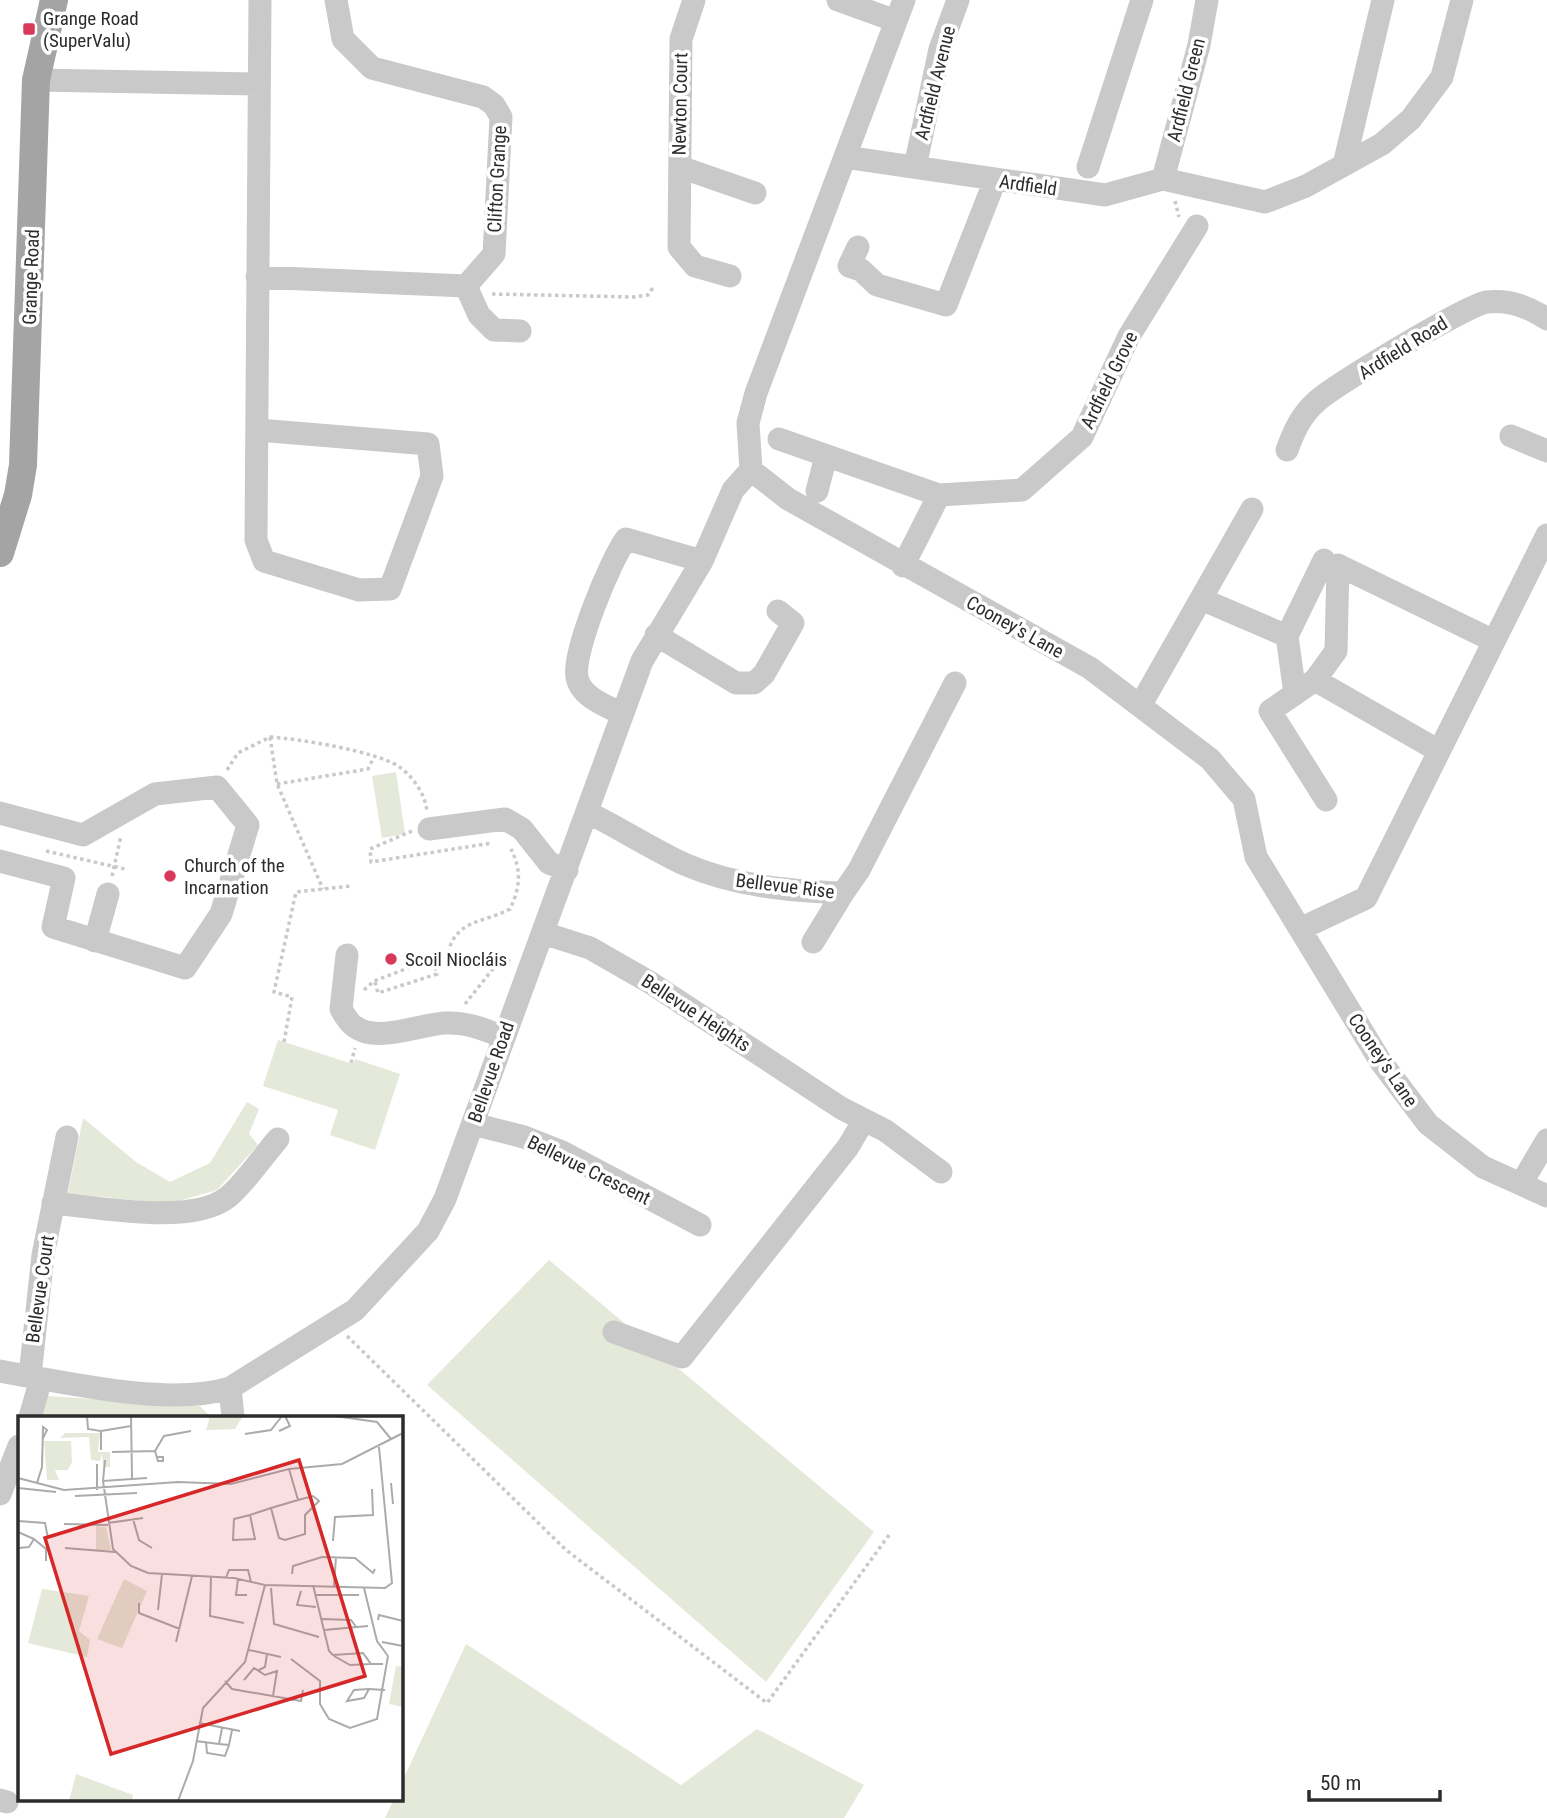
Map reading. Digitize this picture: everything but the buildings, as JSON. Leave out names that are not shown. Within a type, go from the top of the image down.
[{"type":"main road","name":"Grange Road","points":[[0,553],[18,495],[23,465],[36,80],[54,0]]},
{"type":"street","points":[[258,430],[428,444],[432,476],[390,590],[359,590],[264,561],[256,540],[260,0]]},
{"type":"street","name":"Clifton Grange","points":[[336,0],[343,39],[372,68],[483,97],[494,105],[501,117],[494,254],[469,292]]},
{"type":"street","name":"Newton Court","points":[[694,0],[681,39],[679,247],[695,266],[730,276]]},
{"type":"street","points":[[751,470],[748,423],[756,393],[900,10],[838,0]]},
{"type":"street","name":"Ardfield Avenue","points":[[915,167],[940,49],[958,0]]},
{"type":"street","points":[[1088,167],[1142,0]]},
{"type":"street","name":"Ardfield Green","points":[[1168,180],[1199,46],[1206,0]]},
{"type":"street","points":[[1344,165],[1383,0]]},
{"type":"street","name":"Ardfield","points":[[845,157],[1105,195],[1168,180],[1265,202],[1307,186],[1382,144],[1411,119],[1443,77],[1462,0]]},
{"type":"street","points":[[36,80],[258,84]]},
{"type":"street","name":"Newton Court","points":[[680,167],[755,192]]},
{"type":"street","points":[[858,247],[849,266],[861,270],[877,285],[946,305],[995,180]]},
{"type":"street","name":"Ardfield Grove","points":[[779,439],[939,495],[1022,489],[1082,438],[1129,335],[1197,226]]},
{"type":"street","points":[[257,277],[469,292],[479,315],[494,330],[520,331]]},
{"type":"street","name":"Ardfield Road","points":[[1287,450],[1299,420],[1318,400],[1460,312],[1487,302],[1508,302],[1528,307],[1547,319]]},
{"type":"street","points":[[1511,436],[1547,451]]},
{"type":"street","points":[[817,491],[827,456]]},
{"type":"street","name":"Bellevue Road","points":[[0,1371],[152,1393],[210,1394],[230,1388],[335,1325],[355,1310],[437,1218],[589,813],[622,714],[656,635],[702,561],[733,490],[751,470]]},
{"type":"street","name":"Cooney's Lane","points":[[751,470],[788,499],[903,566],[1090,668],[1210,759],[1244,799],[1256,857],[1381,1062],[1428,1124],[1483,1167],[1547,1196]]},
{"type":"street","points":[[903,566],[939,495]]},
{"type":"street","points":[[1140,706],[1252,509]]},
{"type":"street","points":[[1300,929],[1366,898],[1547,535]]},
{"type":"street","points":[[622,714],[589,697],[576,679],[578,653],[615,554],[626,539],[702,561]]},
{"type":"street","points":[[1296,694],[1286,636],[1324,560]]},
{"type":"street","points":[[1326,800],[1270,711],[1315,680],[1336,651],[1338,565],[1494,641]]},
{"type":"street","points":[[1201,599],[1286,636]]},
{"type":"street","points":[[656,635],[736,683],[754,683],[764,674],[793,622],[778,611]]},
{"type":"street","points":[[1315,680],[1439,751]]},
{"type":"street","name":"Bellevue Rise","points":[[589,813],[685,864],[726,878],[765,887],[843,893],[859,870],[955,683]]},
{"type":"street","points":[[0,813],[83,835],[155,794],[216,787],[248,825],[221,914],[185,968],[53,927],[65,878],[0,861]]},
{"type":"street","points":[[429,829],[505,819],[522,829],[549,863],[567,870]]},
{"type":"street","points":[[813,942],[843,893]]},
{"type":"street","points":[[95,941],[108,894]]},
{"type":"street","name":"Bellevue Heights","points":[[543,933],[590,948],[641,977],[841,1108],[886,1131],[941,1172]]},
{"type":"street","points":[[347,955],[341,1009],[354,1027],[367,1032],[406,1032],[452,1023],[482,1028],[503,1037]]},
{"type":"street","points":[[614,1332],[682,1357],[848,1147],[864,1119]]},
{"type":"street","name":"Bellevue Crescent","points":[[473,1124],[524,1137],[562,1152],[700,1225]]},
{"type":"street","name":"Bellevue Court","points":[[30,1416],[43,1255],[67,1137]]},
{"type":"street","points":[[53,1203],[162,1214],[202,1208],[227,1198],[278,1139]]},
{"type":"street","points":[[1521,1184],[1547,1139]]},
{"type":"street","points":[[230,1388],[233,1416]]},
{"type":"street","points":[[0,1494],[18,1449]]},
{"type":"path","points":[[1168,180],[1180,222],[1197,226]]},
{"type":"path","points":[[469,292],[634,297],[648,295],[654,286]]},
{"type":"path","points":[[270,737],[277,784],[323,889]]},
{"type":"path","points":[[216,787],[238,753],[270,737],[294,738],[374,757],[399,767],[425,795],[433,852]]},
{"type":"path","points":[[277,784],[368,769],[374,757]]},
{"type":"path","points":[[108,894],[123,828]]},
{"type":"path","points":[[429,829],[405,832],[380,847],[370,849],[371,862],[494,842]]},
{"type":"path","points":[[448,953],[451,937],[464,927],[510,909],[520,882],[518,863],[506,841]]},
{"type":"path","points":[[38,849],[125,869]]},
{"type":"path","points":[[284,1042],[292,997],[274,992],[296,892],[351,886]]},
{"type":"path","points":[[341,1009],[374,981],[448,953],[512,961]]},
{"type":"path","points":[[374,981],[378,993],[437,974],[432,959]]},
{"type":"path","points":[[452,1023],[499,960]]},
{"type":"path","points":[[351,1063],[355,1047]]},
{"type":"path","points":[[335,1325],[566,1550],[766,1703],[889,1535]]},
{"type":"shaded area","points":[[396,772],[405,834],[382,838],[372,776]]},
{"type":"shaded area","points":[[278,1040],[353,1064],[355,1059],[400,1074],[375,1150],[330,1135],[338,1110],[263,1086]]},
{"type":"shaded area","points":[[247,1102],[259,1109],[249,1134],[258,1145],[217,1190],[168,1204],[68,1193],[83,1118],[136,1162],[170,1182],[210,1163]]},
{"type":"shaded area","points":[[549,1260],[874,1532],[766,1682],[427,1385]]},
{"type":"shaded area","points":[[47,1396],[200,1406],[210,1416],[40,1416]]},
{"type":"shaded area","points":[[466,1644],[681,1785],[757,1729],[864,1785],[844,1818],[385,1818],[394,1800],[402,1800],[402,1782]]},
{"type":"place","name":"Grange Road (SuperValu)","points":[[29,29]]},
{"type":"place","name":"Church of the Incarnation","points":[[170,876]]},
{"type":"place","name":"Scoil Niocláis","points":[[391,959]]}]
